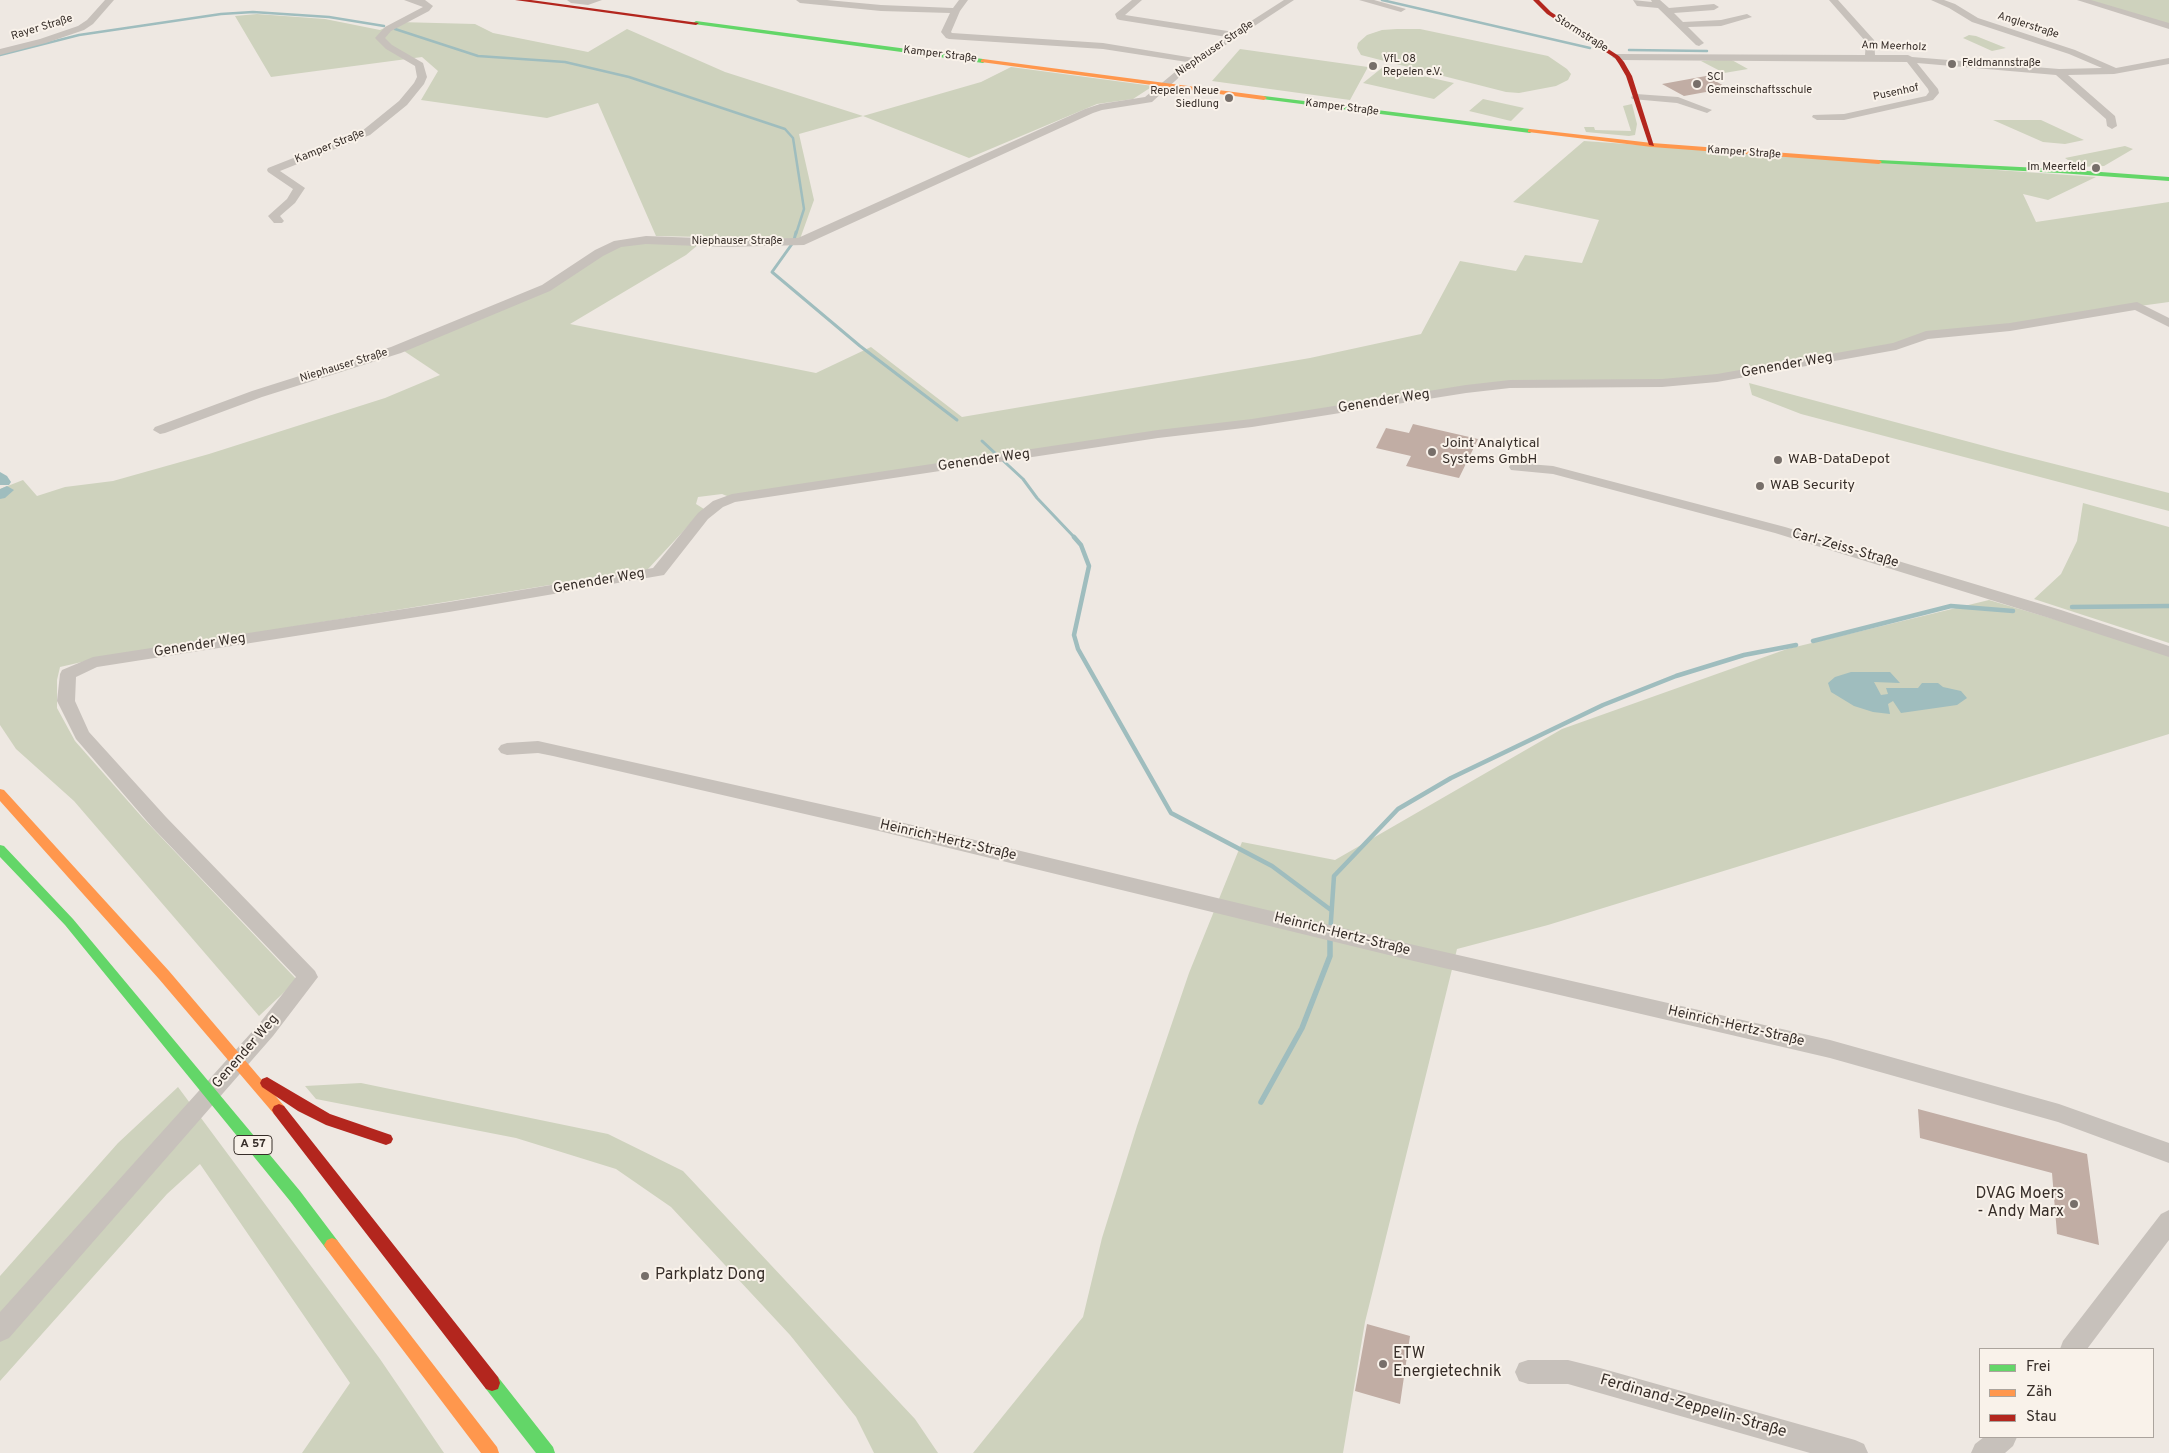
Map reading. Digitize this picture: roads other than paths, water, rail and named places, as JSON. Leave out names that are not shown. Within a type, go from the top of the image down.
[{"type":"main road","name":"Kamper Straße","points":[[518,0],[1481,126],[1652,145],[1852,161],[2060,171],[2169,179]]},
{"type":"main road","name":"Stormstraße","points":[[1536,0],[1553,17],[1617,57],[1629,76],[1652,145]]},
{"type":"main road","points":[[0,793],[164,975],[293,1127],[548,1453]]},
{"type":"main road","name":"A 57","points":[[0,850],[69,922],[289,1189],[491,1453]]},
{"type":"main road","points":[[239,1064],[318,1115],[386,1139]]},
{"type":"street","name":"Rayer Straße","points":[[0,52],[43,41],[81,28],[90,22],[110,0]]},
{"type":"street","name":"Kamper Straße","points":[[278,221],[274,216],[291,201],[299,188],[272,170],[366,133],[403,103],[419,84],[422,77],[420,65],[389,47],[380,38],[388,29],[428,6],[422,2],[408,0]]},
{"type":"street","points":[[571,0],[593,1]]},
{"type":"street","points":[[800,0],[880,8],[956,11],[964,0]]},
{"type":"street","points":[[871,0],[882,3],[880,8]]},
{"type":"street","points":[[1138,0],[1120,14],[1120,17],[1234,35]]},
{"type":"street","points":[[1269,0],[1288,2]]},
{"type":"street","points":[[1363,0],[1401,9]]},
{"type":"street","points":[[1637,0],[1640,4],[1657,2],[1699,43]]},
{"type":"street","points":[[1833,0],[1871,42],[1870,58]]},
{"type":"street","name":"Anglerstraße","points":[[1935,0],[1952,6],[1975,20],[2072,52],[2114,71]]},
{"type":"street","points":[[2081,0],[2169,26]]},
{"type":"street","name":"Niephauser Straße","points":[[160,430],[257,394],[396,350],[546,288],[599,253],[618,244],[646,240],[726,243],[800,242],[1088,111],[1148,100],[1183,69],[1288,2]]},
{"type":"street","points":[[1668,12],[1714,7]]},
{"type":"street","name":"Kamper Straße","points":[[956,11],[946,32],[947,34],[962,38],[1103,46],[1196,61]]},
{"type":"street","points":[[1682,25],[1721,23],[1748,18]]},
{"type":"street","name":"Am Meerholz","points":[[1617,57],[1908,58],[2059,72],[2114,71],[2166,64]]},
{"type":"street","name":"Pusenhof","points":[[1817,117],[1844,116],[1929,98],[1934,94],[1933,89],[1908,58]]},
{"type":"street","points":[[2059,72],[2111,118],[2112,126]]},
{"type":"street","points":[[1636,97],[1678,100],[1707,110]]},
{"type":"street","name":"Genender Weg","points":[[0,1330],[266,1030],[308,977],[159,822],[82,735],[66,701],[68,674],[93,662],[449,607],[658,572],[703,516],[718,504],[732,498],[1510,384],[1662,383],[1717,378],[1896,346],[1926,335],[2010,327],[2137,306],[2169,323]]},
{"type":"street","name":"Carl-Zeiss-Straße","points":[[1516,467],[1553,470],[1780,530],[2055,614],[2169,652]]},
{"type":"street","name":"Heinrich-Hertz-Straße","points":[[507,749],[538,747],[552,750],[912,832],[1401,950],[1830,1049],[2059,1113],[2169,1153]]},
{"type":"street","points":[[2073,1348],[2169,1221]]},
{"type":"street","name":"Ferdinand-Zeppelin-Straße","points":[[1528,1372],[1568,1372],[1855,1453]]},
{"type":"street","points":[[1984,1453],[2003,1438]]},
{"type":"water","points":[[1851,672],[1890,672],[1900,683],[1874,682],[1881,695],[1888,694],[1886,688],[1918,688],[1922,683],[1938,683],[1943,687],[1961,691],[1967,698],[1957,705],[1901,713],[1893,701],[1888,704],[1890,714],[1873,712],[1854,706],[1831,692],[1828,683],[1835,677]]},
{"type":"waterway","points":[[1382,0],[1590,48]]},
{"type":"waterway","points":[[0,55],[79,35],[221,14],[253,12],[329,17],[384,26]]},
{"type":"waterway","points":[[395,29],[478,56],[565,62],[629,77],[785,129],[793,138],[804,209],[796,234]]},
{"type":"waterway","points":[[1629,50],[1707,51]]},
{"type":"waterway","points":[[794,240],[796,232]]},
{"type":"waterway","points":[[792,244],[772,272],[860,346],[957,420]]},
{"type":"waterway","points":[[982,441],[1023,479],[1037,498],[1075,538]]},
{"type":"waterway","points":[[0,476],[4,482]]},
{"type":"waterway","points":[[0,495],[7,490]]},
{"type":"waterway","points":[[1074,537],[1081,545],[1089,566],[1074,635],[1078,649],[1171,813],[1272,866],[1331,910]]},
{"type":"waterway","points":[[1813,641],[1951,606],[2013,611]]},
{"type":"waterway","points":[[2072,607],[2169,606]]},
{"type":"waterway","points":[[1330,935],[1334,876],[1398,809],[1451,778],[1603,705],[1676,676],[1744,655],[1796,645]]},
{"type":"waterway","points":[[1261,1102],[1302,1028],[1330,956],[1330,935]]},
{"type":"place","name":"Feldmannstraße","points":[[1952,64]]},
{"type":"place","name":"VfL 08 Repelen e.V.","points":[[1373,66]]},
{"type":"place","name":"SCI Gemeinschaftsschule","points":[[1697,84]]},
{"type":"place","name":"Repelen Neue Siedlung","points":[[1229,98]]},
{"type":"place","name":"Im Meerfeld","points":[[2096,168]]},
{"type":"place","name":"Joint Analytical Systems GmbH","points":[[1432,452]]},
{"type":"place","name":"WAB-DataDepot","points":[[1778,460]]},
{"type":"place","name":"WAB Security","points":[[1760,486]]},
{"type":"place","name":"DVAG Moers - Andy Marx","points":[[2074,1204]]},
{"type":"place","name":"Parkplatz Dong","points":[[645,1276]]},
{"type":"place","name":"ETW Energietechnik","points":[[1383,1364]]}]
